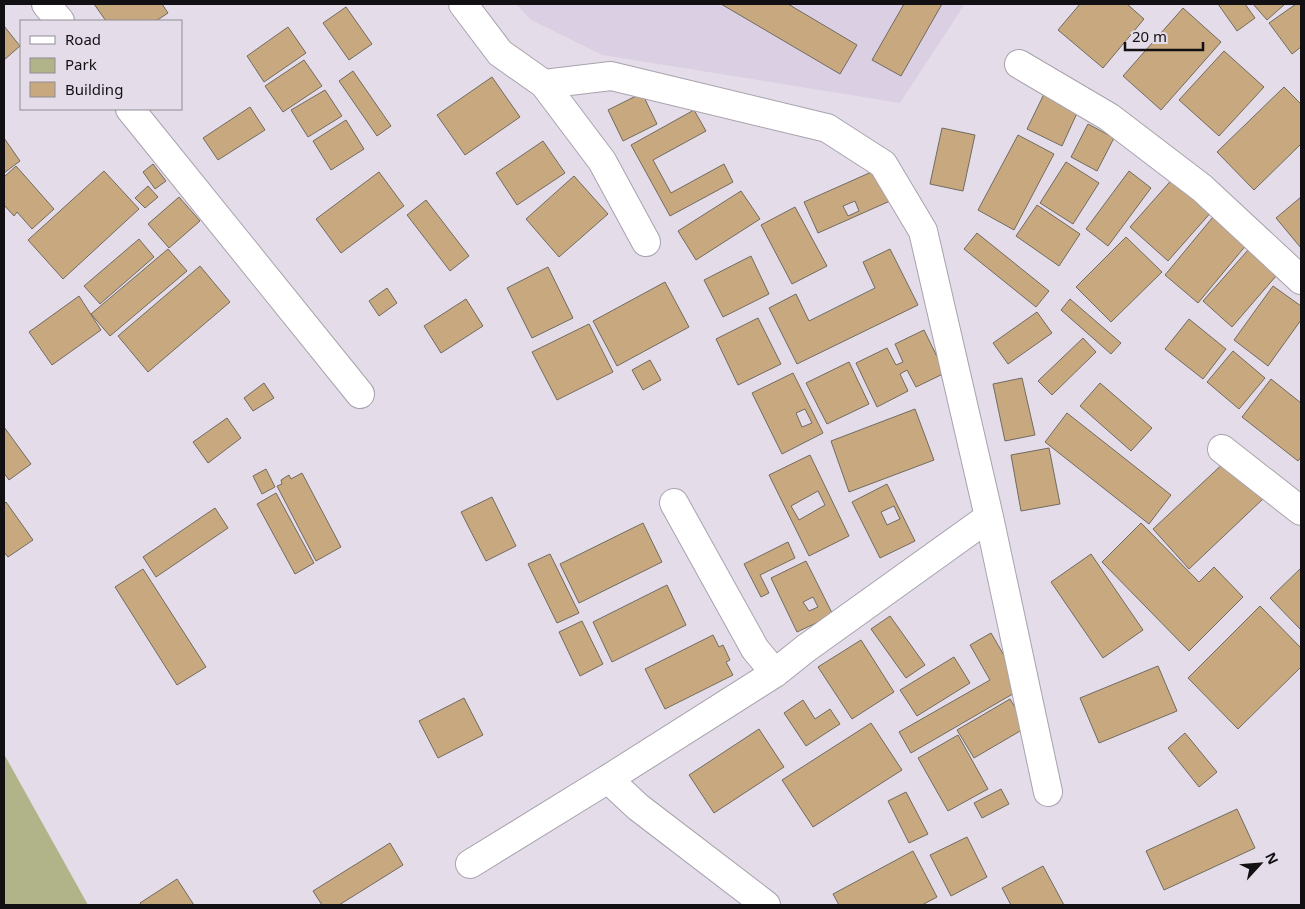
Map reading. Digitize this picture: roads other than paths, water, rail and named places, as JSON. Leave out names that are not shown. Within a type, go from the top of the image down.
[{"type":"street","points":[[46,4],[59,20]]},
{"type":"street","points":[[463,4],[500,53],[544,84],[602,161],[646,242]]},
{"type":"street","points":[[1019,64],[1109,117],[1194,182],[1301,280]]},
{"type":"street","points":[[544,84],[611,76],[827,128],[883,164],[923,231],[989,517],[1048,792]]},
{"type":"street","points":[[131,110],[360,394]]},
{"type":"street","points":[[1222,449],[1301,511]]},
{"type":"street","points":[[674,503],[755,649],[775,672]]},
{"type":"street","points":[[470,864],[608,779],[775,672],[989,517]]},
{"type":"street","points":[[608,779],[638,807],[766,905]]}]
